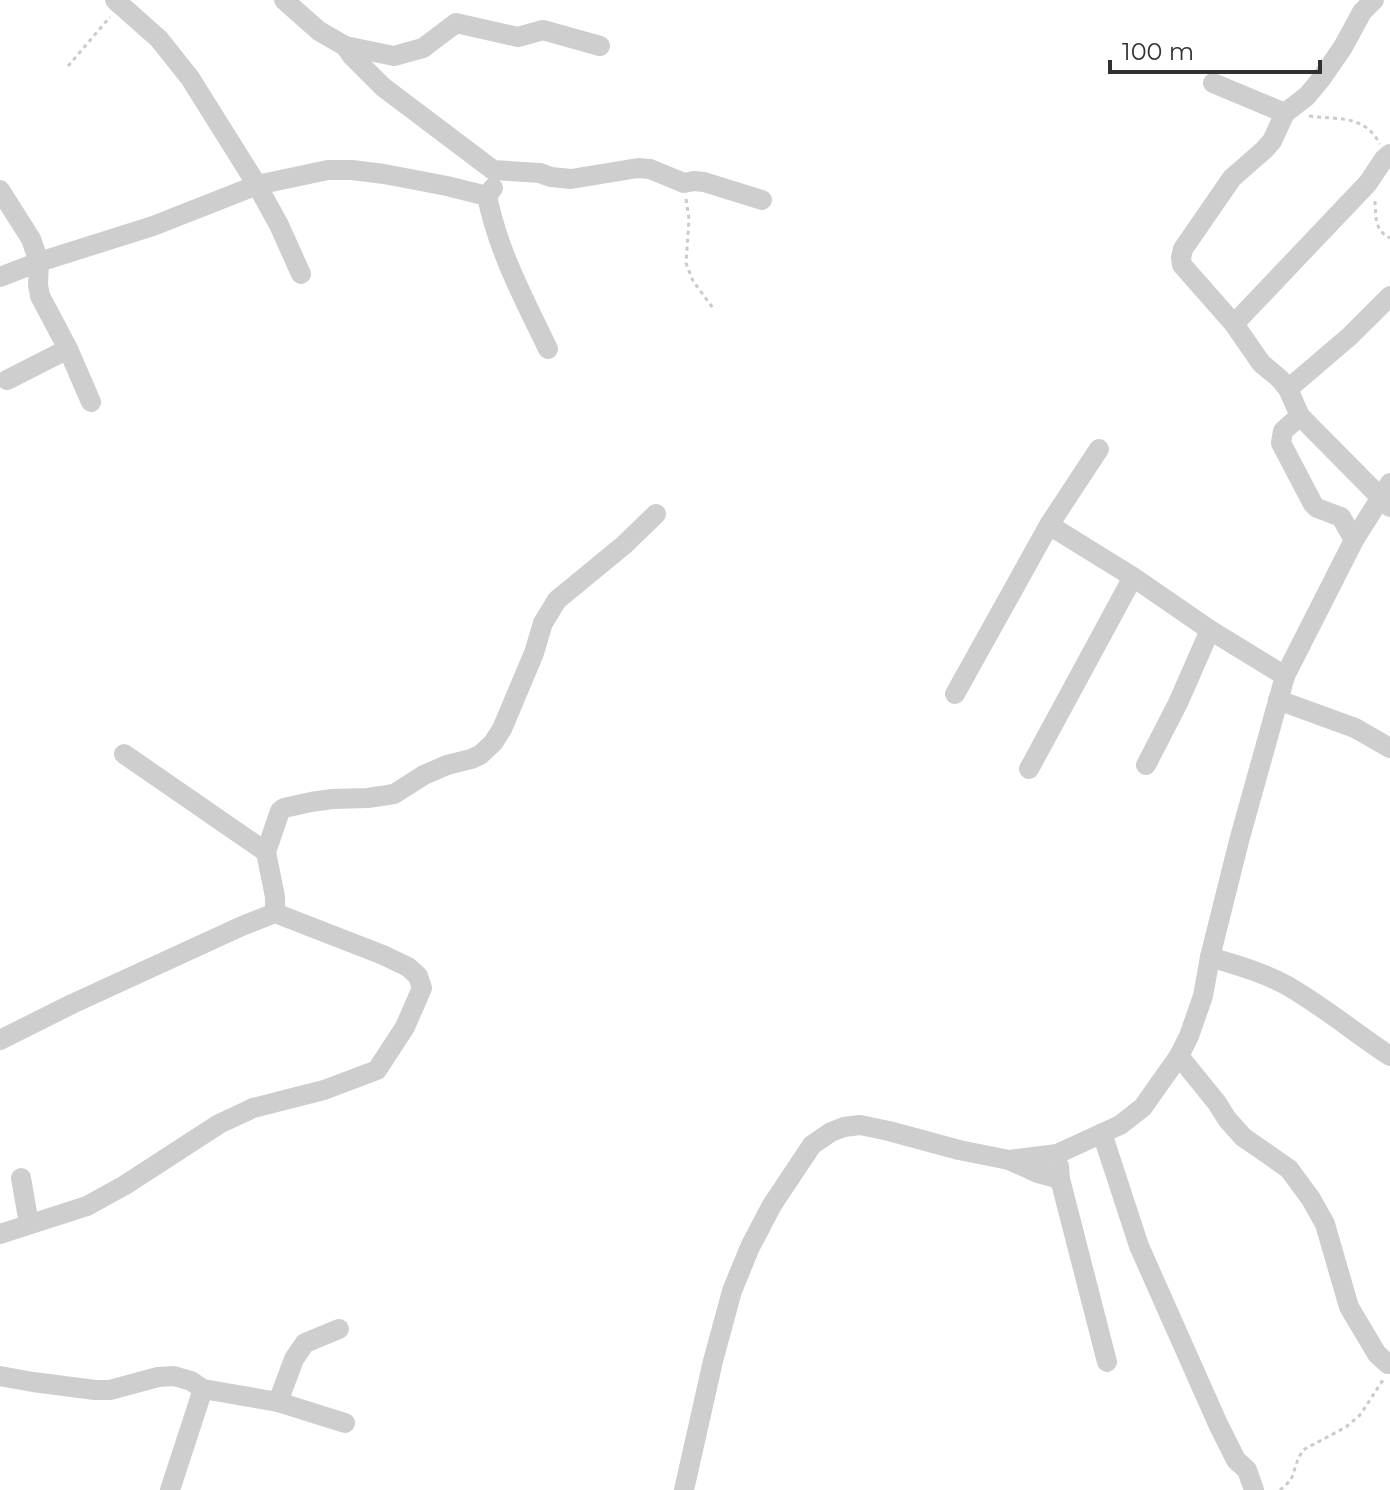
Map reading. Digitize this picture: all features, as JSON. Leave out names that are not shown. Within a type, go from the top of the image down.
[{"type":"street","points":[[284,0],[319,31],[370,61],[383,87],[493,170],[540,173],[571,179],[609,171],[650,169],[684,183],[704,182],[762,200]]},
{"type":"street","points":[[1009,1160],[1057,1154],[1120,1125],[1143,1107],[1179,1056],[1203,996],[1239,841],[1285,676],[1354,540],[1387,496],[1300,416],[1288,389],[1261,363],[1234,324],[1182,265],[1181,258],[1183,249],[1232,178],[1254,161],[1272,141],[1285,113],[1307,96],[1321,79],[1362,12],[1374,0]]},
{"type":"street","points":[[118,2],[159,39],[190,78],[257,185],[301,274]]},
{"type":"street","points":[[370,61],[423,48],[456,23],[518,37],[543,30],[600,46]]},
{"type":"street","points":[[1213,83],[1285,113]]},
{"type":"street","points":[[1234,324],[1368,183],[1387,157]]},
{"type":"street","points":[[0,277],[153,226],[257,185],[328,170],[352,170],[487,196]]},
{"type":"street","points":[[487,196],[492,191],[493,170]]},
{"type":"street","points":[[0,190],[31,239],[39,262],[40,296],[91,402]]},
{"type":"street","points":[[487,196],[493,227],[512,275],[548,349]]},
{"type":"street","points":[[1288,389],[1350,336],[1390,296]]},
{"type":"street","points":[[7,380],[68,349]]},
{"type":"street","points":[[1300,416],[1283,431],[1281,443],[1313,504],[1341,517],[1354,540]]},
{"type":"street","points":[[955,694],[1049,525],[1099,449]]},
{"type":"street","points":[[275,913],[266,852],[278,816],[284,808],[332,799],[394,794],[424,775],[471,759],[493,743],[523,681],[543,623],[557,600],[624,545],[656,514]]},
{"type":"street","points":[[1049,525],[1285,676]]},
{"type":"street","points":[[1029,769],[1133,577]]},
{"type":"street","points":[[1146,765],[1210,630]]},
{"type":"street","points":[[1278,700],[1355,728],[1390,748]]},
{"type":"street","points":[[124,754],[266,852]]},
{"type":"street","points":[[0,1040],[72,1004],[275,913],[408,967],[418,976],[422,988],[405,1027],[377,1070],[324,1090],[253,1108],[219,1124],[87,1206],[0,1234]]},
{"type":"street","points":[[1210,957],[1285,984],[1390,1056]]},
{"type":"street","points":[[1179,1056],[1243,1137],[1276,1158],[1298,1179],[1325,1224],[1349,1307],[1377,1354],[1388,1364],[1388,1369]]},
{"type":"street","points":[[684,1490],[732,1291],[772,1205],[812,1145],[831,1132],[860,1125],[1009,1160],[1060,1179]]},
{"type":"street","points":[[1102,1133],[1139,1246],[1218,1424],[1236,1460],[1247,1470],[1254,1490]]},
{"type":"street","points":[[1057,1154],[1060,1179],[1107,1362]]},
{"type":"street","points":[[21,1178],[29,1224]]},
{"type":"street","points":[[278,1402],[294,1359],[305,1343],[339,1329]]},
{"type":"street","points":[[0,1376],[110,1390],[158,1377],[174,1376],[203,1389],[278,1402],[345,1423]]},
{"type":"street","points":[[170,1490],[203,1389]]},
{"type":"path","points":[[68,66],[118,2]]},
{"type":"path","points":[[1285,113],[1358,122],[1376,137],[1387,157]]},
{"type":"path","points":[[684,183],[689,219],[686,263],[693,281],[713,308]]},
{"type":"path","points":[[1368,183],[1375,203],[1377,224],[1390,238]]},
{"type":"path","points":[[1280,1490],[1291,1480],[1303,1450],[1346,1427],[1360,1415],[1388,1369]]}]
